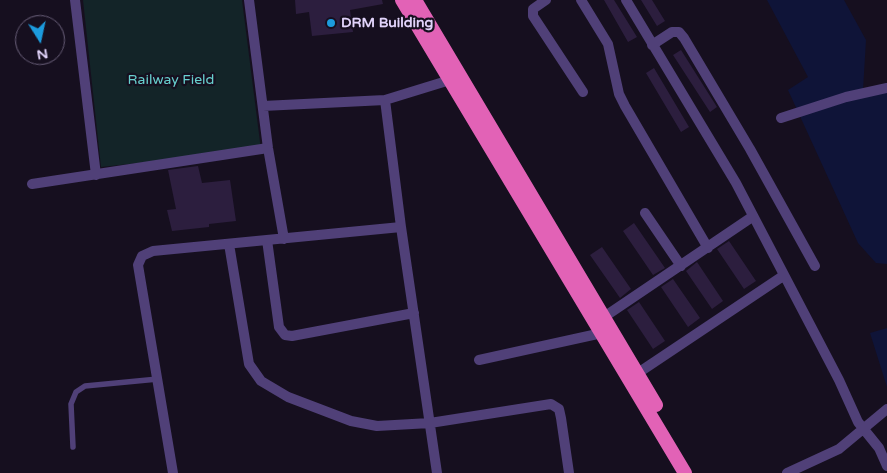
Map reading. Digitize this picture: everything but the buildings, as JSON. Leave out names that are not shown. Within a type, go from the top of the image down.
[{"type":"highway","points":[[402,0],[686,473]]},
{"type":"highway","points":[[415,0],[696,473]]},
{"type":"street","points":[[75,0],[96,175]]},
{"type":"street","points":[[249,0],[268,148],[284,239]]},
{"type":"street","points":[[546,0],[533,9],[533,16],[583,92]]},
{"type":"street","points":[[581,0],[608,44],[619,94],[625,106],[708,248]]},
{"type":"street","points":[[626,0],[736,183],[863,431],[879,448],[887,466]]},
{"type":"street","points":[[652,45],[672,32],[679,32],[684,38],[750,149],[816,266]]},
{"type":"street","points":[[263,106],[385,100],[450,80]]},
{"type":"street","points":[[781,118],[846,97],[887,88]]},
{"type":"street","points":[[385,100],[401,227],[437,473]]},
{"type":"street","points":[[32,184],[268,148]]},
{"type":"street","points":[[645,213],[681,266]]},
{"type":"street","points":[[604,317],[752,217]]},
{"type":"street","points":[[173,473],[138,265],[142,256],[153,252],[401,227]]},
{"type":"street","points":[[267,240],[279,327],[285,335],[292,336],[414,313]]},
{"type":"street","points":[[229,244],[249,364],[262,381],[288,397],[357,422],[377,426],[430,422],[551,404],[558,409],[561,418],[569,473]]},
{"type":"street","points":[[638,373],[783,276]]},
{"type":"street","points":[[479,360],[602,332]]},
{"type":"street","points":[[787,473],[824,458],[863,431],[887,408]]},
{"type":"lane","points":[[73,447],[70,404],[76,392],[85,386],[158,379]]},
{"type":"green space","name":"Railway Field","points":[[83,0],[242,0],[261,150],[101,167]]},
{"type":"shaded area","points":[[767,0],[844,0],[866,40],[863,90],[887,92],[887,264],[876,263],[858,243],[788,90],[808,77]]},
{"type":"shaded area","points":[[887,328],[887,387],[870,333]]},
{"type":"place","name":"DRM Building","points":[[331,23]]}]
